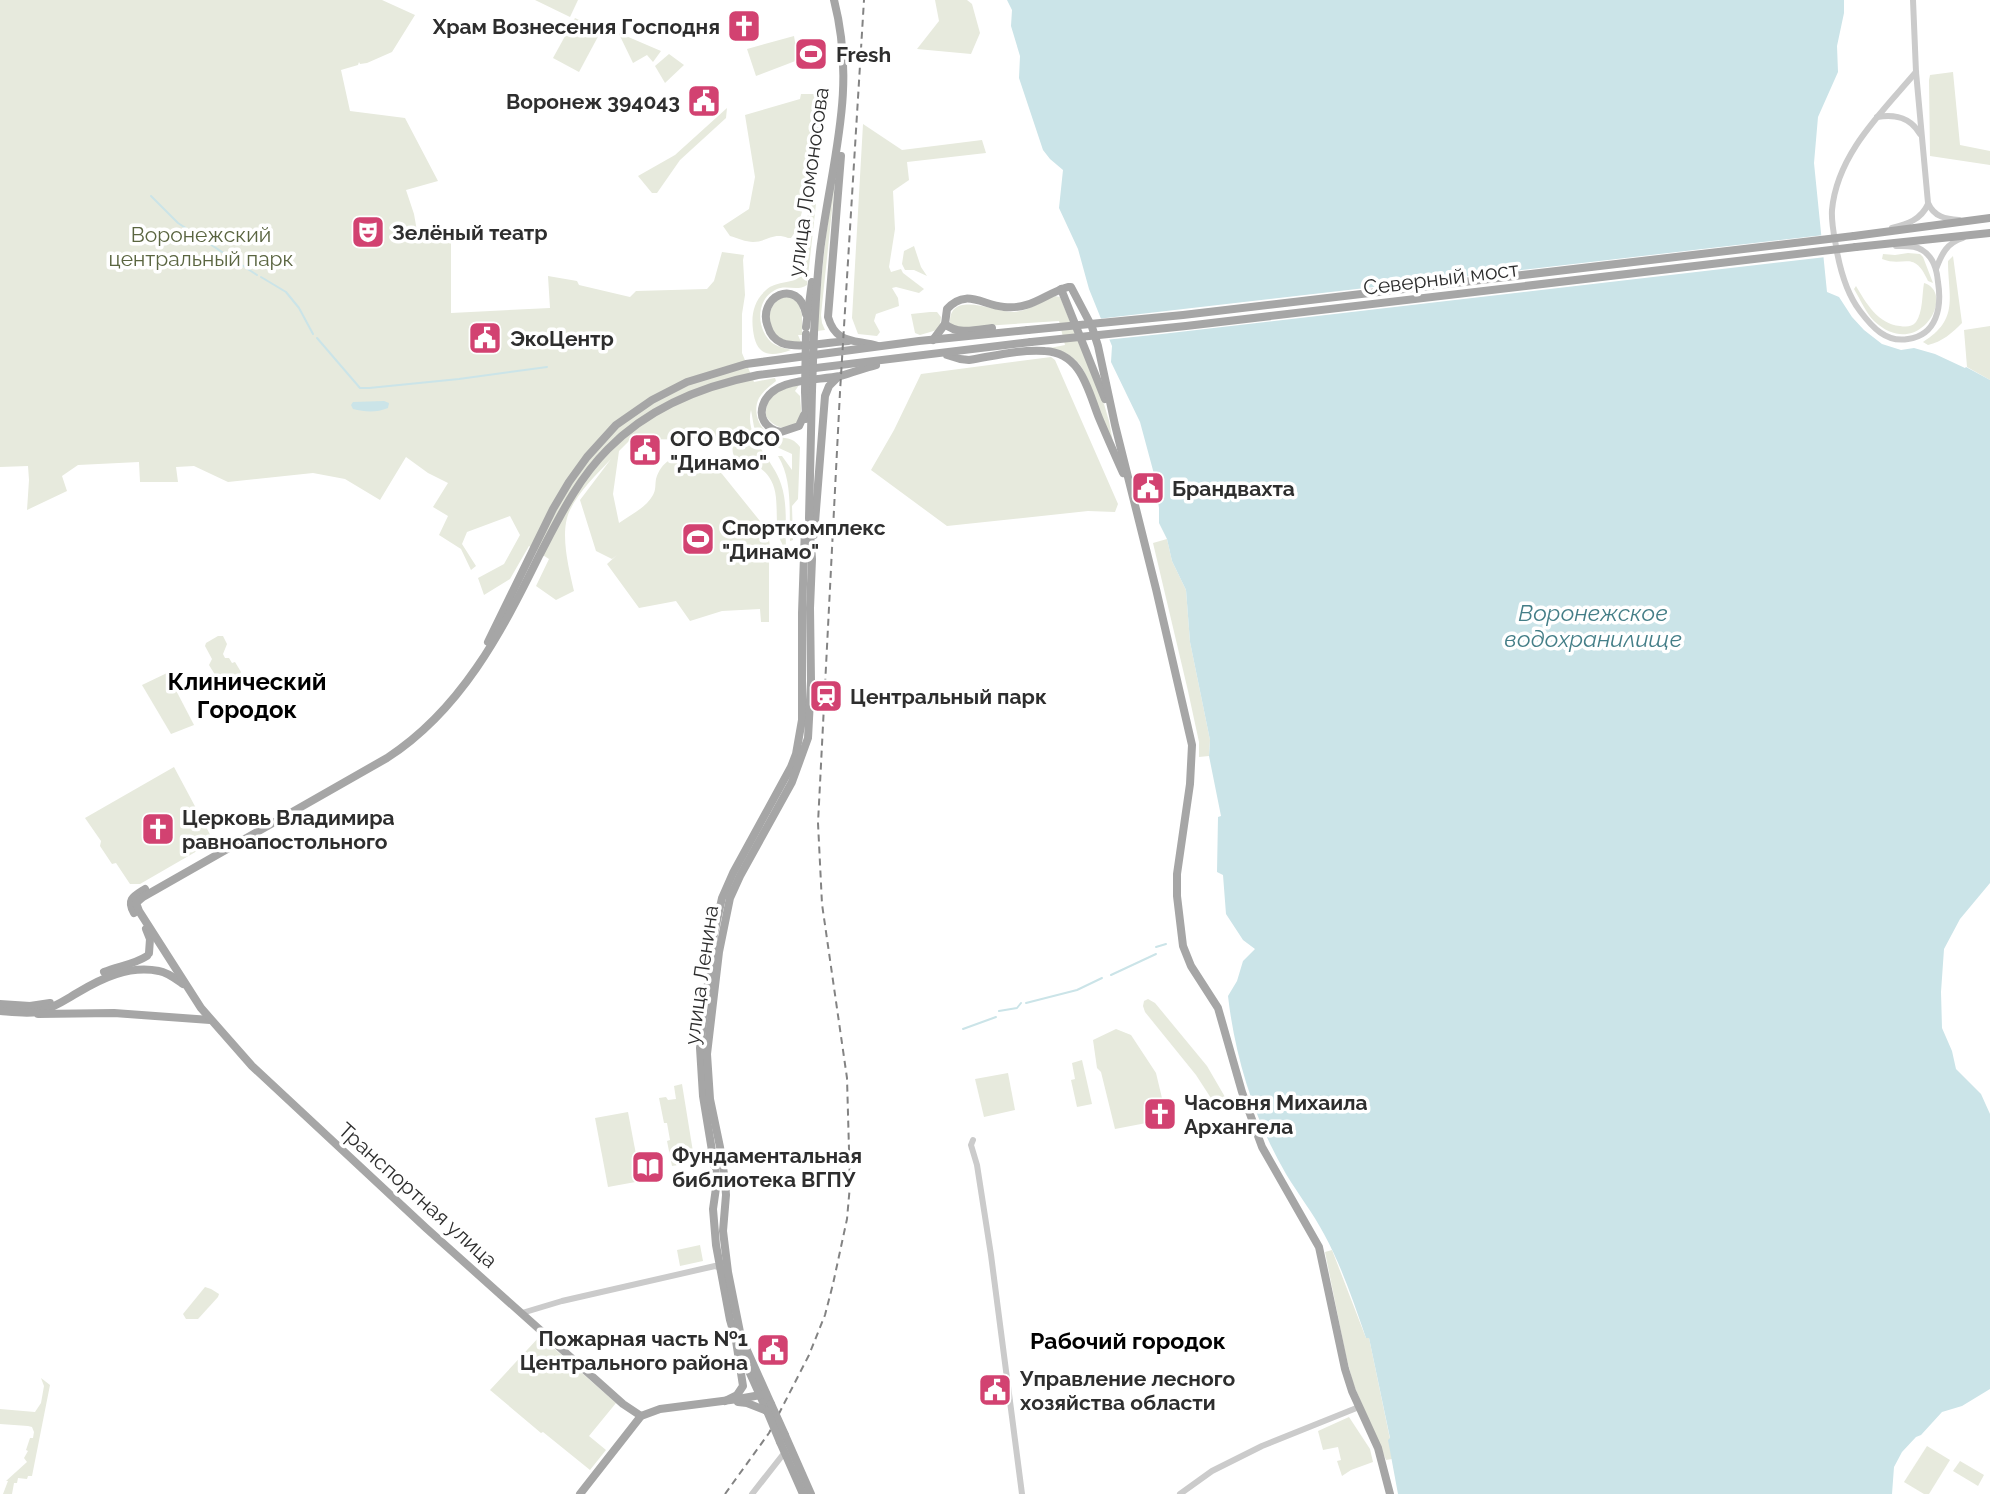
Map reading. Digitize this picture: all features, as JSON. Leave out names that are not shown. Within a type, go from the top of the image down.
[{"type":"main road","name":"улица Ломоносова","points":[[832,0],[844,61],[841,123]]},
{"type":"main road","name":"улица Ломоносова","points":[[809,332],[817,239],[840,92],[840,62],[832,0]]},
{"type":"main road","points":[[808,390],[809,332],[841,123]]},
{"type":"main road","points":[[841,123],[842,149],[827,310],[829,323],[836,333],[846,340],[881,347]]},
{"type":"main road","name":"Северный мост","points":[[1028,330],[1183,315],[1990,218]]},
{"type":"main road","name":"Северный мост","points":[[890,360],[1990,233]]},
{"type":"main road","points":[[933,340],[945,324],[947,309],[964,298],[1004,307],[1017,307],[1035,303],[1066,288]]},
{"type":"main road","points":[[1066,288],[1096,338],[1192,745],[1191,784],[1177,874],[1183,946],[1191,966],[1222,1016],[1242,1092],[1262,1147],[1319,1247],[1345,1369],[1378,1448],[1390,1494]]},
{"type":"main road","points":[[1066,288],[1115,425]]},
{"type":"main road","points":[[809,332],[805,308],[798,297],[783,293],[772,300],[766,321],[770,332],[779,342],[796,345],[854,341]]},
{"type":"main road","points":[[945,324],[958,331],[1012,326],[1028,330]]},
{"type":"main road","points":[[156,970],[147,964],[149,936],[132,909],[133,904],[350,780],[422,733],[472,676],[496,640],[553,509],[587,457],[616,425],[652,400],[687,382],[730,367],[794,356],[1028,330]]},
{"type":"main road","points":[[940,354],[969,360],[1047,351],[1067,357],[1086,381],[1133,499]]},
{"type":"main road","points":[[519,587],[577,486],[594,463],[624,433],[658,410],[692,393],[734,380],[890,360]]},
{"type":"main road","points":[[806,409],[799,426],[782,432],[768,426],[761,411],[769,395],[782,387],[838,376],[890,360]]},
{"type":"main road","points":[[812,559],[825,396],[838,376]]},
{"type":"main road","name":"улица Ленина","points":[[725,1401],[737,1395],[743,1386],[724,1267],[725,1181],[706,1063],[719,952],[730,898],[792,782],[808,738],[811,681],[807,581],[808,390]]},
{"type":"main road","name":"улица Ленина","points":[[807,581],[812,559],[808,390]]},
{"type":"main road","name":"Транспортная улица","points":[[133,904],[210,1020],[242,1056],[279,1093],[522,1313],[623,1404],[641,1416]]},
{"type":"main road","points":[[0,1004],[47,1004],[111,969],[131,964],[157,949],[167,956],[167,966],[156,970],[127,971],[111,975],[55,1006],[28,1013]]},
{"type":"main road","name":"Транспортная улица","points":[[156,970],[185,985]]},
{"type":"main road","points":[[0,1011],[114,1013],[210,1020]]},
{"type":"main road","name":"улица Ленина","points":[[724,1267],[741,1337],[763,1395]]},
{"type":"main road","name":"улица Ленина","points":[[736,1341],[785,1444]]},
{"type":"main road","points":[[580,1494],[641,1416],[660,1409],[763,1395]]},
{"type":"main road","points":[[725,1401],[769,1407]]},
{"type":"main road","points":[[785,1444],[803,1494]]},
{"type":"main road","points":[[785,1444],[811,1494]]},
{"type":"street","points":[[1913,0],[1916,72],[1928,203],[1933,212],[1945,218],[1972,220]]},
{"type":"street","points":[[1874,246],[1918,248],[1927,254],[1936,269],[1940,294],[1938,314],[1934,324],[1916,338],[1906,340],[1888,337],[1874,328],[1857,306],[1846,286],[1839,261],[1832,211],[1838,184],[1860,139],[1916,72]]},
{"type":"street","points":[[1877,117],[1892,116],[1904,119],[1915,126],[1921,136]]},
{"type":"street","points":[[1870,234],[1913,221],[1923,213],[1928,203]]},
{"type":"street","points":[[1936,269],[1949,244],[1974,234]]},
{"type":"street","points":[[973,1140],[971,1145],[986,1221],[1022,1494]]},
{"type":"street","points":[[522,1313],[562,1301],[715,1266],[724,1267]]},
{"type":"street","points":[[1180,1494],[1212,1472],[1262,1446],[1359,1407]]},
{"type":"street","points":[[752,1494],[785,1444]]},
{"type":"green space","name":"Воронежский центральный парк","points":[[0,0],[382,0],[415,15],[392,52],[341,70],[350,111],[405,118],[438,181],[406,190],[417,231],[451,230],[451,313],[550,308],[548,276],[577,281],[579,285],[630,297],[636,291],[707,289],[714,281],[722,252],[744,255],[742,353],[754,382],[775,378],[776,381],[759,398],[756,409],[758,420],[764,430],[774,436],[791,439],[800,447],[798,499],[792,506],[793,540],[790,541],[788,487],[778,456],[782,456],[792,470],[792,454],[768,443],[754,427],[751,410],[750,420],[755,439],[781,484],[785,508],[786,549],[778,533],[773,485],[763,470],[735,457],[733,440],[631,439],[619,451],[613,494],[619,523],[650,500],[660,470],[671,459],[693,456],[710,459],[768,531],[771,555],[769,622],[761,622],[760,609],[722,611],[690,621],[676,601],[639,608],[607,564],[617,555],[612,559],[596,551],[580,500],[611,459],[583,489],[570,510],[565,539],[574,591],[556,600],[536,586],[549,559],[529,546],[510,579],[484,595],[478,578],[504,564],[520,535],[510,516],[467,532],[462,544],[476,566],[471,570],[461,549],[439,535],[448,516],[433,507],[448,483],[406,457],[380,500],[345,479],[313,473],[228,482],[194,466],[176,467],[178,482],[140,482],[139,462],[78,465],[62,476],[67,491],[27,510],[28,466],[0,467]]},
{"type":"green space","points":[[535,0],[578,0],[570,17]]},
{"type":"green space","points":[[935,0],[967,0],[972,4],[980,33],[971,54],[917,49],[939,21]]},
{"type":"green space","points":[[575,18],[601,31],[579,72],[553,58]]},
{"type":"green space","points":[[619,33],[661,51],[653,62],[647,55],[633,63]]},
{"type":"green space","points":[[794,36],[798,60],[756,76],[747,49]]},
{"type":"green space","points":[[669,54],[684,65],[665,83],[655,66]]},
{"type":"green space","points":[[1953,72],[1960,145],[1990,151],[1990,165],[1930,156],[1930,75]]},
{"type":"green space","points":[[801,94],[821,94],[821,111],[815,163],[797,229],[791,238],[778,236],[758,242],[730,236],[723,226],[749,209],[755,177],[745,115],[800,99]]},
{"type":"green space","points":[[727,108],[726,118],[680,160],[657,193],[652,193],[638,176],[675,155]]},
{"type":"green space","points":[[863,124],[902,150],[982,140],[986,153],[907,162],[909,180],[893,191],[895,229],[889,267],[891,272],[901,269],[924,289],[919,293],[892,288],[899,306],[876,314],[874,321],[880,332],[877,336],[858,334],[852,318]]},
{"type":"green space","points":[[836,172],[821,315],[825,330],[817,331],[824,251]]},
{"type":"green space","points":[[814,199],[816,204],[807,285],[775,290],[764,300],[761,307],[761,322],[766,336],[778,346],[791,350],[770,354],[757,345],[752,324],[754,308],[770,287],[794,280],[802,273],[809,237],[805,223]]},
{"type":"green space","points":[[914,246],[927,276],[914,270],[905,270],[902,264],[904,251]]},
{"type":"green space","points":[[1883,254],[1920,254],[1923,257],[1933,283],[1928,281],[1923,271],[1913,262],[1882,259]]},
{"type":"green space","points":[[1953,256],[1962,323],[1946,337],[1928,345],[1923,342],[1943,325],[1947,316],[1950,296],[1948,261]]},
{"type":"green space","points":[[1924,283],[1933,289],[1935,310],[1918,330],[1905,334],[1890,332],[1874,321],[1854,289],[1856,286],[1869,306],[1885,321],[1911,326],[1918,318]]},
{"type":"green space","points":[[787,296],[798,302],[802,315],[802,335],[798,335],[801,342],[781,339],[770,326],[772,307],[775,302]]},
{"type":"green space","points":[[1055,296],[1060,297],[1104,404],[1113,442],[1084,371],[1071,357],[1050,348],[1065,345],[1059,321],[954,328],[950,323],[952,313],[957,307],[974,305],[1014,312]]},
{"type":"green space","points":[[937,312],[941,317],[940,326],[937,330],[920,335],[915,333],[911,314]]},
{"type":"green space","points":[[1990,326],[1990,380],[1967,367],[1964,330]]},
{"type":"green space","points":[[1051,357],[1055,360],[1118,504],[1115,512],[1088,511],[947,526],[871,470],[921,374]]},
{"type":"green space","points":[[799,385],[795,391],[800,396],[801,411],[796,424],[782,428],[773,424],[766,416],[768,402],[780,391]]},
{"type":"green space","points":[[1167,539],[1172,561],[1186,590],[1190,642],[1210,740],[1209,756],[1199,757],[1199,742],[1153,543]]},
{"type":"green space","points":[[218,636],[223,636],[227,644],[223,654],[225,658],[235,662],[240,674],[217,678],[209,665],[212,659],[205,646]]},
{"type":"green space","points":[[167,673],[194,725],[171,734],[142,685]]},
{"type":"green space","points":[[174,767],[213,840],[140,884],[130,884],[116,863],[112,864],[100,846],[101,841],[85,818]]},
{"type":"green space","points":[[1148,999],[1155,1003],[1207,1066],[1225,1097],[1220,1112],[1196,1075],[1145,1012],[1144,1001]]},
{"type":"green space","points":[[1116,1029],[1131,1035],[1156,1073],[1167,1119],[1115,1129],[1101,1072],[1097,1068],[1093,1040]]},
{"type":"green space","points":[[1082,1060],[1092,1104],[1077,1107],[1071,1080],[1075,1079],[1072,1063]]},
{"type":"green space","points":[[1008,1073],[1015,1110],[984,1117],[975,1079]]},
{"type":"green space","points":[[682,1084],[694,1158],[679,1161],[679,1165],[672,1166],[667,1123],[664,1123],[659,1098],[676,1099],[674,1086]]},
{"type":"green space","points":[[628,1112],[641,1181],[608,1187],[595,1118]]},
{"type":"green space","points":[[700,1245],[703,1261],[680,1266],[677,1250]]},
{"type":"green space","points":[[1332,1250],[1366,1338],[1369,1338],[1392,1459],[1386,1460],[1353,1383],[1325,1252]]},
{"type":"green space","points":[[205,1287],[219,1294],[218,1297],[198,1319],[186,1319],[183,1314]]},
{"type":"green space","points":[[540,1336],[616,1403],[589,1436],[606,1450],[590,1470],[490,1390]]},
{"type":"green space","points":[[41,1378],[50,1385],[32,1476],[27,1479],[18,1478],[12,1494],[3,1494],[6,1481],[27,1462],[24,1458],[34,1432],[32,1427],[28,1426],[0,1424],[0,1409],[35,1412],[41,1403],[44,1386]]},
{"type":"green space","points":[[1349,1417],[1370,1449],[1373,1462],[1342,1476],[1337,1461],[1341,1460],[1338,1447],[1323,1450],[1318,1431]]},
{"type":"green space","points":[[1927,1446],[1950,1460],[1929,1494],[1924,1494],[1904,1482]]},
{"type":"green space","points":[[1960,1461],[1984,1475],[1978,1486],[1953,1471]]},
{"type":"water","name":"Воронежское водохранилище","points":[[1007,0],[1844,0],[1837,46],[1838,72],[1818,117],[1814,163],[1827,292],[1839,297],[1852,317],[1882,344],[1901,350],[1914,348],[1935,354],[1990,380],[1990,883],[1960,919],[1944,949],[1941,992],[1942,1028],[1956,1069],[1981,1094],[1990,1114],[1990,1389],[1962,1406],[1942,1412],[1902,1452],[1894,1467],[1892,1494],[1398,1494],[1388,1440],[1390,1438],[1369,1338],[1366,1338],[1330,1247],[1265,1133],[1241,1066],[1228,996],[1237,981],[1243,961],[1255,949],[1243,940],[1226,914],[1223,875],[1217,872],[1218,817],[1221,816],[1209,756],[1210,740],[1190,642],[1186,590],[1172,561],[1167,539],[1159,523],[1154,474],[1140,422],[1111,362],[1112,346],[1089,289],[1078,249],[1059,208],[1063,170],[1043,150],[1019,78],[1020,56],[1011,26],[1012,10]]},
{"type":"water","points":[[353,402],[389,403],[388,408],[375,411],[353,409],[351,405]]},
{"type":"pier","points":[[1824,235],[1826,257],[1162,334],[1105,340],[1097,319]]},
{"type":"waterway","points":[[151,196],[178,223],[257,275]]},
{"type":"waterway","points":[[261,277],[286,292],[299,308],[313,334]]},
{"type":"waterway","points":[[317,338],[360,388],[459,379],[547,367]]},
{"type":"waterway","points":[[1156,947],[1166,944]]},
{"type":"waterway","points":[[1111,975],[1156,954]]},
{"type":"waterway","points":[[1026,1003],[1077,990],[1102,978]]},
{"type":"waterway","points":[[999,1011],[1017,1008],[1021,1003]]},
{"type":"waterway","points":[[963,1029],[996,1017]]},
{"type":"railway","points":[[725,1494],[769,1433],[809,1355],[825,1315],[847,1219],[850,1185],[847,1078],[822,904],[818,823],[864,0]]},
{"type":"place","name":"Храм Вознесения Господня","points":[[744,26]]},
{"type":"place","name":"Fresh","points":[[811,54]]},
{"type":"place","name":"Воронеж 394043","points":[[704,101]]},
{"type":"place","name":"Зелёный театр","points":[[368,232]]},
{"type":"place","name":"ЭкоЦентр","points":[[485,338]]},
{"type":"place","name":"ОГО ВФСО \"Динамо\"","points":[[645,450]]},
{"type":"place","name":"Брандвахта","points":[[1148,488]]},
{"type":"place","name":"Спорткомплекс \"Динамо\"","points":[[698,539]]},
{"type":"place","name":"Центральный парк","points":[[826,696]]},
{"type":"place","name":"Церковь Владимира равноапостольного","points":[[158,829]]},
{"type":"place","name":"Часовня Михаила Архангела","points":[[1160,1114]]},
{"type":"place","name":"Фундаментальная библиотека ВГПУ","points":[[648,1167]]},
{"type":"place","name":"Пожарная часть №1 Центрального района","points":[[773,1350]]},
{"type":"place","name":"Управление лесного хозяйства области","points":[[995,1390]]},
{"type":"district","name":"Клинический Городок","points":[[247,695]]},
{"type":"district","name":"Рабочий городок","points":[[1128,1340]]}]
